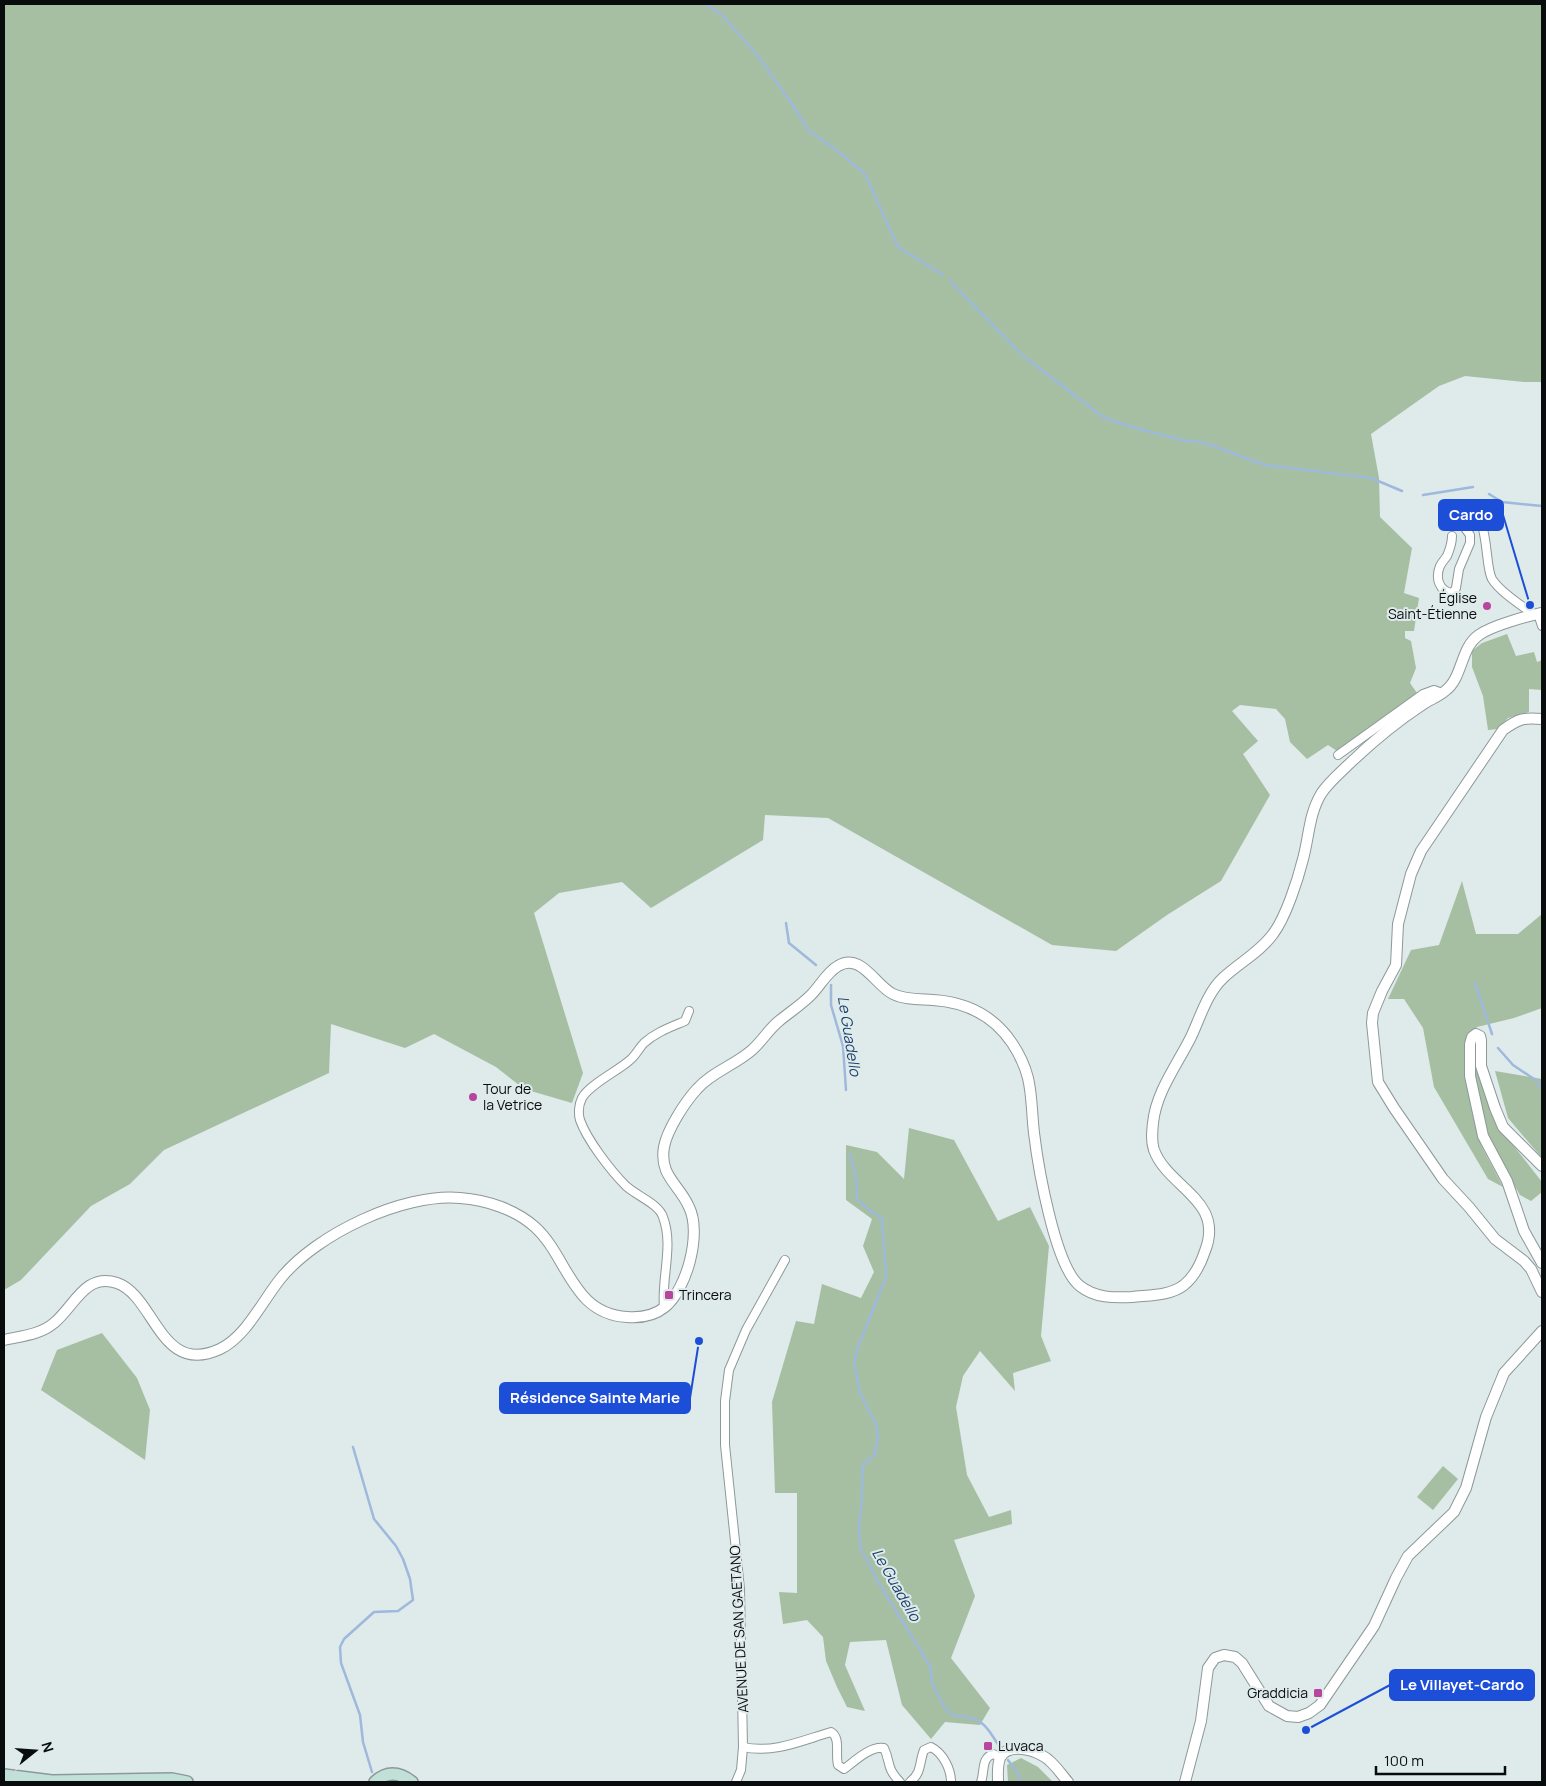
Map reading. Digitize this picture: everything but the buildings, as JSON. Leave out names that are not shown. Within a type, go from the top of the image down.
[{"type":"main road","points":[[375,1782],[382,1776],[390,1773],[400,1775],[412,1782]]},
{"type":"main road","points":[[4,1775],[52,1781],[172,1779],[186,1782]]},
{"type":"street","points":[[1452,536],[1452,543],[1447,556],[1440,567],[1438,578],[1441,589],[1446,593],[1453,593],[1456,588],[1458,569],[1470,543],[1470,535],[1456,516],[1457,512],[1464,509],[1471,510],[1479,517],[1491,576],[1507,594],[1538,614],[1542,626]]},
{"type":"street","points":[[4,1340],[35,1334],[50,1328],[85,1287],[100,1281],[116,1282],[132,1292],[163,1337],[172,1346],[190,1354],[203,1355],[221,1349],[236,1339],[279,1280],[296,1261],[325,1239],[379,1213],[412,1202],[452,1197],[470,1199],[501,1207],[526,1218],[543,1234],[579,1293],[597,1308],[614,1316],[635,1318],[650,1316],[671,1302],[682,1283],[693,1247],[694,1225],[689,1207],[666,1172],[663,1154],[665,1138],[692,1094],[706,1080],[750,1053],[778,1022],[807,999],[831,971],[842,962],[849,961],[859,965],[892,994],[906,998],[947,1000],[969,1006],[990,1017],[1010,1039],[1024,1065],[1032,1089],[1034,1135],[1049,1213],[1066,1268],[1073,1280],[1090,1292],[1112,1298],[1169,1292],[1184,1285],[1196,1273],[1209,1244],[1210,1228],[1200,1203],[1163,1165],[1155,1152],[1151,1131],[1155,1106],[1212,992],[1220,980],[1271,938],[1282,919],[1303,862],[1312,812],[1323,789],[1364,749],[1416,709],[1453,686],[1469,645],[1474,638],[1481,633],[1538,614]]},
{"type":"street","points":[[1338,755],[1423,694],[1434,690],[1442,693]]},
{"type":"street","points":[[1542,719],[1527,717],[1514,722],[1503,730],[1421,852],[1411,874],[1398,924],[1396,965],[1374,1008],[1372,1023],[1378,1082],[1394,1108],[1443,1179],[1495,1239],[1531,1268],[1542,1292]]},
{"type":"street","points":[[664,1308],[663,1294],[667,1267],[667,1241],[663,1216],[657,1206],[635,1194],[627,1187],[600,1155],[580,1120],[579,1108],[583,1097],[597,1084],[631,1059],[644,1043],[656,1033],[685,1021],[689,1011]]},
{"type":"street","points":[[1542,1166],[1503,1127],[1481,1066],[1481,1040],[1480,1036],[1476,1034],[1472,1037],[1470,1044],[1470,1076],[1483,1136],[1507,1182],[1524,1231],[1542,1263]]},
{"type":"street","name":"AVENUE DE SAN GAETANO","points":[[736,1782],[741,1770],[744,1747],[740,1589],[725,1445],[725,1401],[729,1370],[746,1330],[785,1260]]},
{"type":"street","points":[[1184,1782],[1201,1720],[1208,1668],[1215,1658],[1224,1654],[1235,1657],[1242,1663],[1269,1706],[1287,1716],[1298,1717],[1309,1713],[1320,1705],[1374,1626],[1408,1556],[1454,1512],[1466,1488],[1486,1417],[1504,1373],[1542,1331]]},
{"type":"street","points":[[744,1747],[753,1749],[783,1746],[831,1732],[837,1738],[836,1756],[838,1765],[844,1769],[872,1750],[878,1747],[884,1748],[894,1777],[900,1782]]},
{"type":"street","points":[[910,1782],[916,1778],[920,1770],[924,1750],[931,1747],[936,1749],[943,1757],[951,1782]]},
{"type":"street","points":[[998,1782],[1000,1757],[1009,1750],[1027,1749],[1045,1756],[1068,1782]]},
{"type":"street","points":[[981,1782],[987,1756],[993,1754],[1000,1757]]},
{"type":"green space","points":[[4,4],[1542,4],[1542,382],[1465,376],[1439,386],[1371,434],[1379,478],[1380,517],[1412,548],[1404,593],[1419,598],[1414,631],[1405,631],[1405,638],[1411,641],[1416,668],[1410,683],[1417,693],[1337,751],[1328,745],[1307,759],[1290,742],[1285,719],[1276,709],[1240,705],[1232,711],[1258,741],[1243,754],[1270,795],[1221,881],[1167,915],[1116,951],[1052,945],[828,818],[765,815],[763,840],[651,908],[622,882],[559,893],[534,913],[583,1073],[572,1103],[524,1089],[496,1067],[434,1034],[405,1048],[331,1024],[329,1073],[164,1150],[130,1184],[91,1206],[21,1280],[4,1290]]},
{"type":"green space","points":[[1507,634],[1516,656],[1534,652],[1537,662],[1542,660],[1542,690],[1529,689],[1529,712],[1508,718],[1498,729],[1488,730],[1483,696],[1472,667],[1472,651],[1482,643]]},
{"type":"green space","points":[[1462,881],[1476,934],[1518,934],[1542,914],[1542,1008],[1514,1018],[1477,1027],[1471,1034],[1465,1054],[1467,1088],[1482,1147],[1503,1187],[1488,1179],[1434,1087],[1423,1028],[1404,999],[1388,999],[1411,950],[1439,945]]},
{"type":"green space","points":[[1477,1068],[1495,1120],[1542,1182],[1542,1192],[1531,1201],[1520,1195],[1490,1144],[1473,1069]]},
{"type":"green space","points":[[1495,1071],[1542,1079],[1542,1158],[1508,1118]]},
{"type":"green space","points":[[909,1128],[954,1140],[998,1221],[1030,1207],[1049,1246],[1041,1336],[1051,1361],[1013,1373],[1015,1391],[980,1351],[963,1376],[956,1407],[967,1475],[989,1517],[1011,1510],[1012,1524],[954,1540],[975,1596],[951,1658],[990,1708],[980,1725],[945,1722],[931,1739],[902,1705],[886,1640],[850,1642],[845,1665],[865,1711],[847,1707],[826,1661],[823,1637],[807,1620],[783,1624],[779,1592],[797,1593],[797,1493],[775,1493],[772,1402],[796,1321],[814,1324],[822,1284],[861,1298],[874,1272],[863,1246],[872,1219],[846,1200],[846,1145],[877,1152],[904,1179]]},
{"type":"green space","points":[[102,1333],[137,1378],[150,1410],[145,1460],[41,1390],[57,1350]]},
{"type":"green space","points":[[1443,1466],[1458,1479],[1433,1510],[1417,1497]]},
{"type":"green space","points":[[1021,1758],[1038,1767],[1053,1782],[1008,1782],[1007,1765]]},
{"type":"waterway","points":[[705,4],[722,15],[758,56],[809,131],[834,148],[865,174],[898,247],[943,275]]},
{"type":"waterway","points":[[949,280],[1022,355],[1103,417],[1128,426],[1181,440],[1205,443],[1265,465],[1371,478],[1402,491]]},
{"type":"waterway","points":[[1423,495],[1473,487]]},
{"type":"waterway","points":[[1489,494],[1502,502],[1542,506]]},
{"type":"waterway","name":"Le Guadello","points":[[786,923],[789,943],[816,965]]},
{"type":"waterway","points":[[1475,983],[1492,1034]]},
{"type":"waterway","name":"Le Guadello","points":[[831,985],[831,1005],[843,1046],[846,1090]]},
{"type":"waterway","points":[[1498,1048],[1513,1065],[1537,1081],[1542,1090]]},
{"type":"waterway","name":"Le Guadello","points":[[850,1154],[856,1178],[857,1200],[882,1219],[886,1277],[858,1347],[854,1362],[860,1393],[876,1425],[878,1436],[875,1454],[863,1465],[859,1524],[860,1547],[877,1580],[930,1666],[932,1683],[943,1705],[952,1715],[969,1717],[981,1722],[999,1746]]},
{"type":"waterway","points":[[353,1447],[374,1519],[396,1546],[403,1559],[410,1579],[413,1600],[398,1611],[374,1612],[344,1639],[340,1647],[341,1663],[360,1715],[363,1742],[372,1772]]},
{"type":"waterway","name":"Le Guadello","points":[[1008,1760],[1020,1777],[1021,1782]]},
{"type":"place","name":"Cardo","points":[[1530,605]]},
{"type":"place","name":"Église Saint-Étienne","points":[[1487,606]]},
{"type":"place","name":"Tour de la Vetrice","points":[[473,1097]]},
{"type":"place","name":"Trincera","points":[[669,1295]]},
{"type":"place","name":"Résidence Sainte Marie","points":[[699,1341]]},
{"type":"place","name":"Graddicia","points":[[1318,1693]]},
{"type":"place","name":"Le Villayet-Cardo","points":[[1306,1730]]},
{"type":"place","name":"Luvaca","points":[[988,1746]]}]
